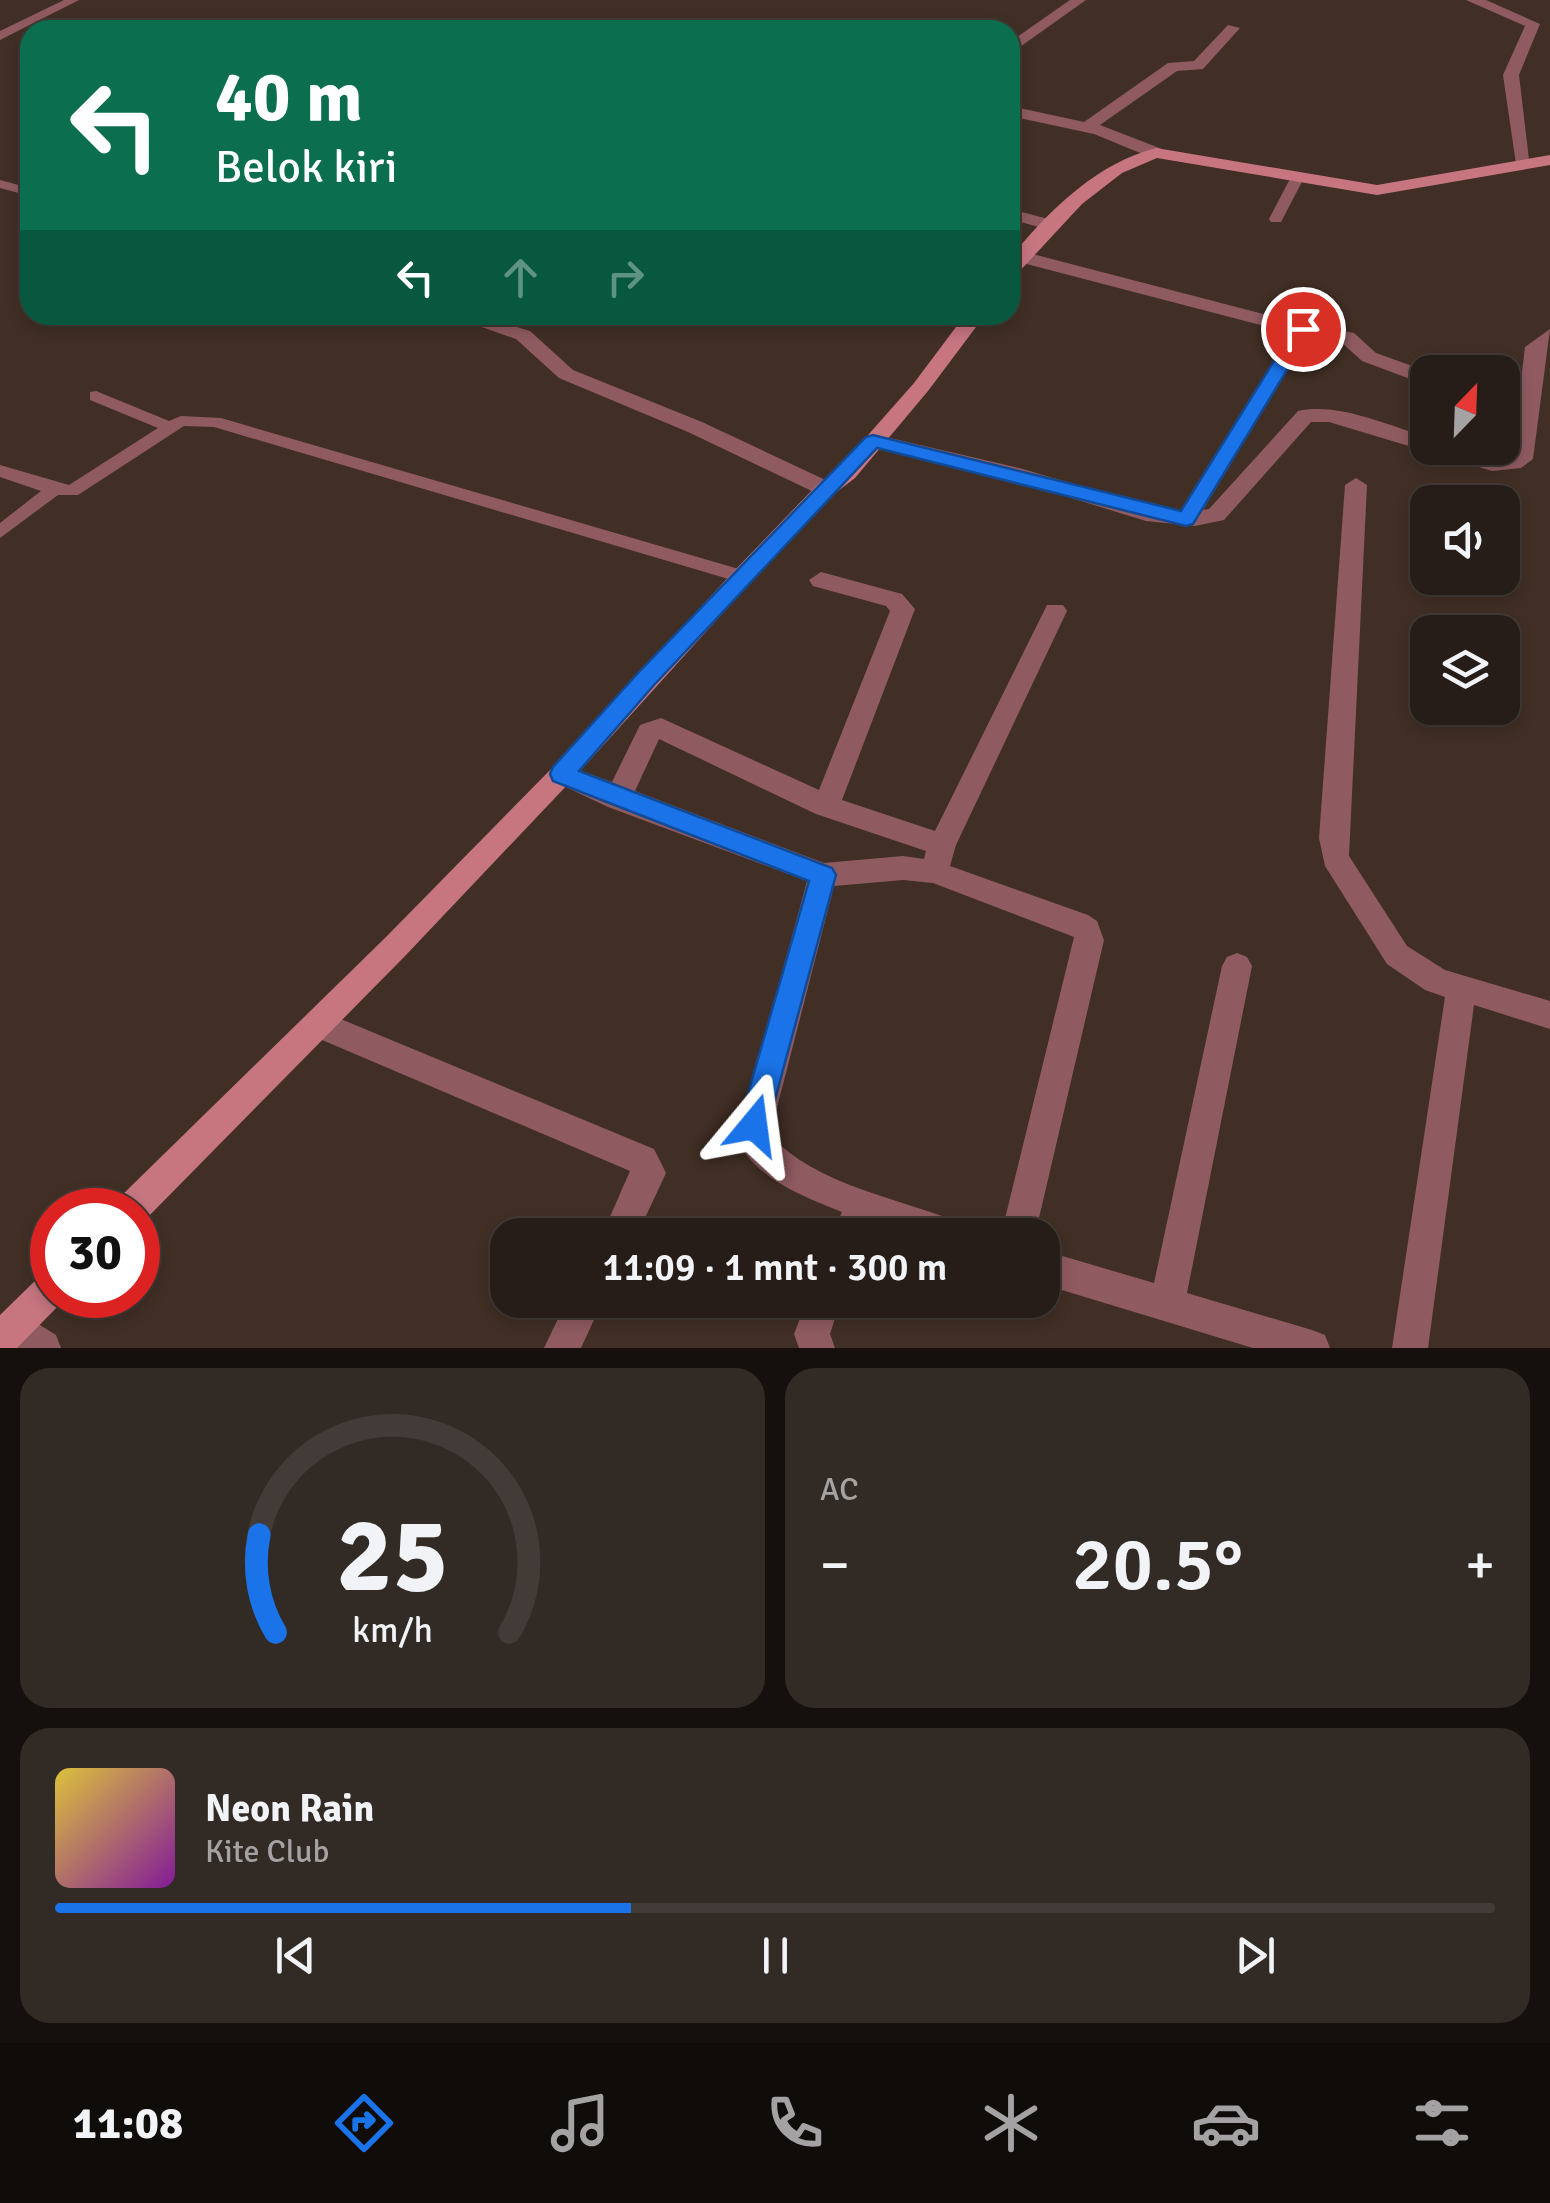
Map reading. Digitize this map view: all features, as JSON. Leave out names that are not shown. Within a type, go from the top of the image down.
[{"type":"street","points":[[1020,42],[1079,0]]},
{"type":"street","points":[[1473,0],[1532,22],[1513,66],[1511,84],[1524,164]]},
{"type":"street","points":[[1087,127],[1172,66],[1198,66],[1232,28]]},
{"type":"street","points":[[1020,113],[1087,127],[1156,153],[1376,190],[1550,160]]},
{"type":"street","points":[[1020,258],[1050,226],[1132,159],[1156,153]]},
{"type":"street","points":[[1020,217],[1050,226]]},
{"type":"street","points":[[1020,264],[1347,338],[1369,356],[1410,372]]},
{"type":"street","points":[[490,325],[523,335],[566,374],[695,427],[826,489]]},
{"type":"street","points":[[153,1188],[562,774],[742,577],[847,472],[922,386],[968,325]]},
{"type":"street","points":[[1186,520],[1303,329]]},
{"type":"street","points":[[1520,460],[1534,347],[1550,335]]},
{"type":"street","points":[[873,441],[1186,520],[1216,515],[1305,416],[1330,416],[1410,439]]},
{"type":"street","points":[[1356,485],[1333,838],[1335,858],[1397,955],[1436,981],[1550,1014]]},
{"type":"street","points":[[820,580],[894,600],[904,609],[826,806]]},
{"type":"street","points":[[562,774],[618,799],[823,875],[838,877],[904,868],[938,859],[1055,611]]},
{"type":"street","points":[[618,799],[650,732],[661,728],[1087,930],[1089,940],[1022,1218]]},
{"type":"street","points":[[823,875],[753,1140],[773,1161],[903,1218]]},
{"type":"street","points":[[1167,1304],[1237,966]]},
{"type":"street","points":[[1410,1348],[1460,988]]},
{"type":"street","points":[[318,1024],[642,1160],[650,1173],[628,1218]]},
{"type":"street","points":[[856,1218],[862,1203]]},
{"type":"street","points":[[1060,1272],[1312,1348]]},
{"type":"street","points":[[30,1310],[7,1333],[43,1348]]},
{"type":"street","points":[[562,1348],[577,1318]]},
{"type":"street","points":[[816,1348],[812,1334],[818,1318]]},
{"type":"lane","points":[[32,20],[73,0]]},
{"type":"lane","points":[[1276,219],[1297,178]]},
{"type":"lane","points":[[96,396],[169,427]]},
{"type":"lane","points":[[0,470],[54,489],[72,491],[181,420],[215,422],[742,577]]},
{"type":"lane","points":[[0,532],[54,489]]},
{"type":"shaded area","points":[[0,0],[1550,0],[1550,1348],[0,1348]]},
{"type":"route","points":[[754,1125],[823,875],[618,799],[562,774],[646,679],[873,441],[1186,520],[1303,329]]}]
